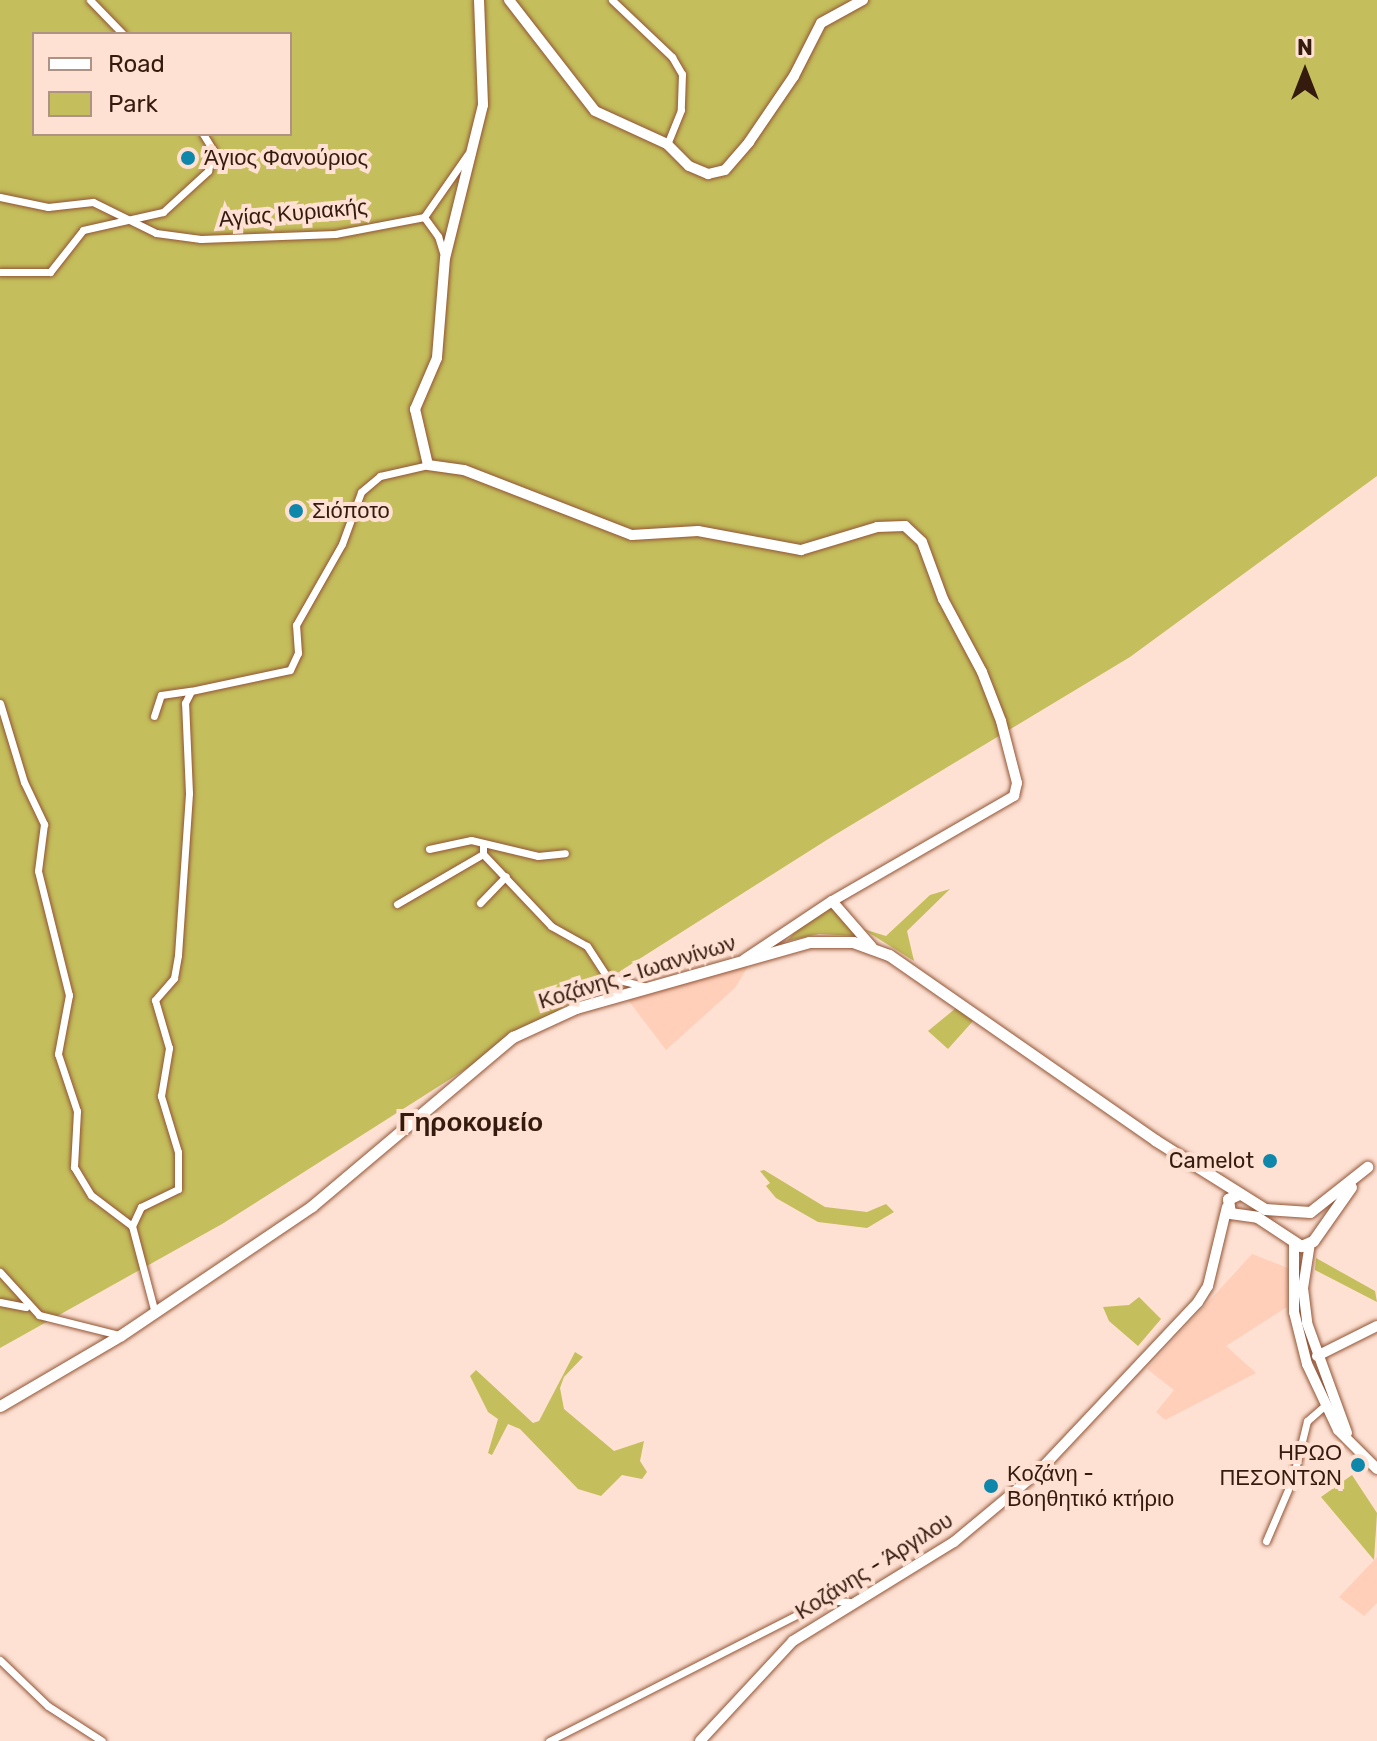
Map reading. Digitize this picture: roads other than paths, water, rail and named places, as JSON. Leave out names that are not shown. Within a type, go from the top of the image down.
[{"type":"main road","name":"Κοζάνης - Ιωαννίνων","points":[[0,1406],[121,1335],[312,1206],[499,1045],[558,1014],[819,941],[872,947],[921,975],[1194,1166],[1242,1196],[1299,1214]]},
{"type":"main road","points":[[1242,1196],[1240,1215],[1257,1217],[1290,1241],[1310,1243],[1317,1229],[1377,1156]]},
{"type":"main road","name":"Κοζάνης - Ιωαννίνων","points":[[1194,1166],[1226,1206],[1240,1215]]},
{"type":"main road","points":[[1290,1241],[1285,1225],[1367,1167]]},
{"type":"main road","points":[[1226,1206],[1242,1196]]},
{"type":"main road","points":[[1299,1214],[1317,1229]]},
{"type":"street","points":[[90,0],[121,32]]},
{"type":"street","points":[[428,465],[415,409],[437,358],[445,258],[460,213],[468,154],[485,93],[479,0]]},
{"type":"street","points":[[509,0],[595,111],[667,144],[699,171],[725,170],[784,92],[821,23],[863,0]]},
{"type":"street","points":[[612,0],[672,57],[682,74],[681,110],[667,144]]},
{"type":"street","points":[[0,272],[50,272],[83,230],[126,218],[159,215],[204,178],[213,155],[204,136]]},
{"type":"street","points":[[445,258],[438,236],[424,217],[468,154]]},
{"type":"street","name":"Αγίας Κυριακής","points":[[0,197],[48,207],[93,202],[156,233],[227,240],[347,233],[424,217]]},
{"type":"street","points":[[154,716],[161,695],[290,670],[298,653],[296,625],[342,544],[361,492],[380,476],[428,465],[464,470],[632,535],[698,531],[801,550],[877,527],[905,526],[918,535],[947,607],[989,688],[1017,788],[1001,805],[832,901],[743,960]]},
{"type":"street","points":[[132,1226],[141,1207],[178,1189],[178,1152],[161,1096],[169,1048],[155,1000],[174,978],[178,955],[189,793],[185,703],[191,691]]},
{"type":"street","points":[[0,703],[24,782],[44,824],[38,871],[69,995],[58,1054],[77,1111],[74,1167],[91,1195],[132,1226],[155,1313]]},
{"type":"street","points":[[429,849],[466,840],[483,850],[551,926],[587,946],[607,977],[650,987]]},
{"type":"street","points":[[397,904],[483,850],[538,856],[565,853]]},
{"type":"street","points":[[480,903],[506,876]]},
{"type":"street","points":[[832,901],[872,947]]},
{"type":"street","points":[[1219,1245],[1226,1206]]},
{"type":"street","points":[[1219,1245],[1240,1215]]},
{"type":"street","points":[[1290,1241],[1295,1324],[1323,1407],[1356,1449],[1377,1469]]},
{"type":"street","points":[[1310,1243],[1303,1303],[1317,1356],[1356,1449]]},
{"type":"street","name":"Κοζάνης - Άργιλου","points":[[700,1741],[779,1653],[850,1602],[954,1542],[1038,1472],[1191,1311],[1208,1286],[1219,1245]]},
{"type":"street","points":[[0,1272],[15,1284],[28,1308]]},
{"type":"street","points":[[0,1302],[28,1308],[66,1325],[121,1335]]},
{"type":"street","points":[[1317,1356],[1377,1326]]},
{"type":"street","points":[[1266,1541],[1293,1478],[1307,1421],[1323,1407]]},
{"type":"street","points":[[549,1741],[826,1600],[850,1602]]},
{"type":"street","points":[[0,1660],[48,1706],[102,1741]]},
{"type":"place","name":"Άγιος Φανούριος","points":[[188,158]]},
{"type":"place","name":"Σιόποτο","points":[[296,511]]},
{"type":"place","name":"Camelot","points":[[1270,1161]]},
{"type":"place","name":"ΗΡΩΟ ΠΕΣΟΝΤΩΝ","points":[[1358,1465]]},
{"type":"place","name":"Κοζάνη - Βοηθητικό κτήριο","points":[[991,1486]]},
{"type":"district","name":"Γηροκομείο","points":[[471,1123]]}]
